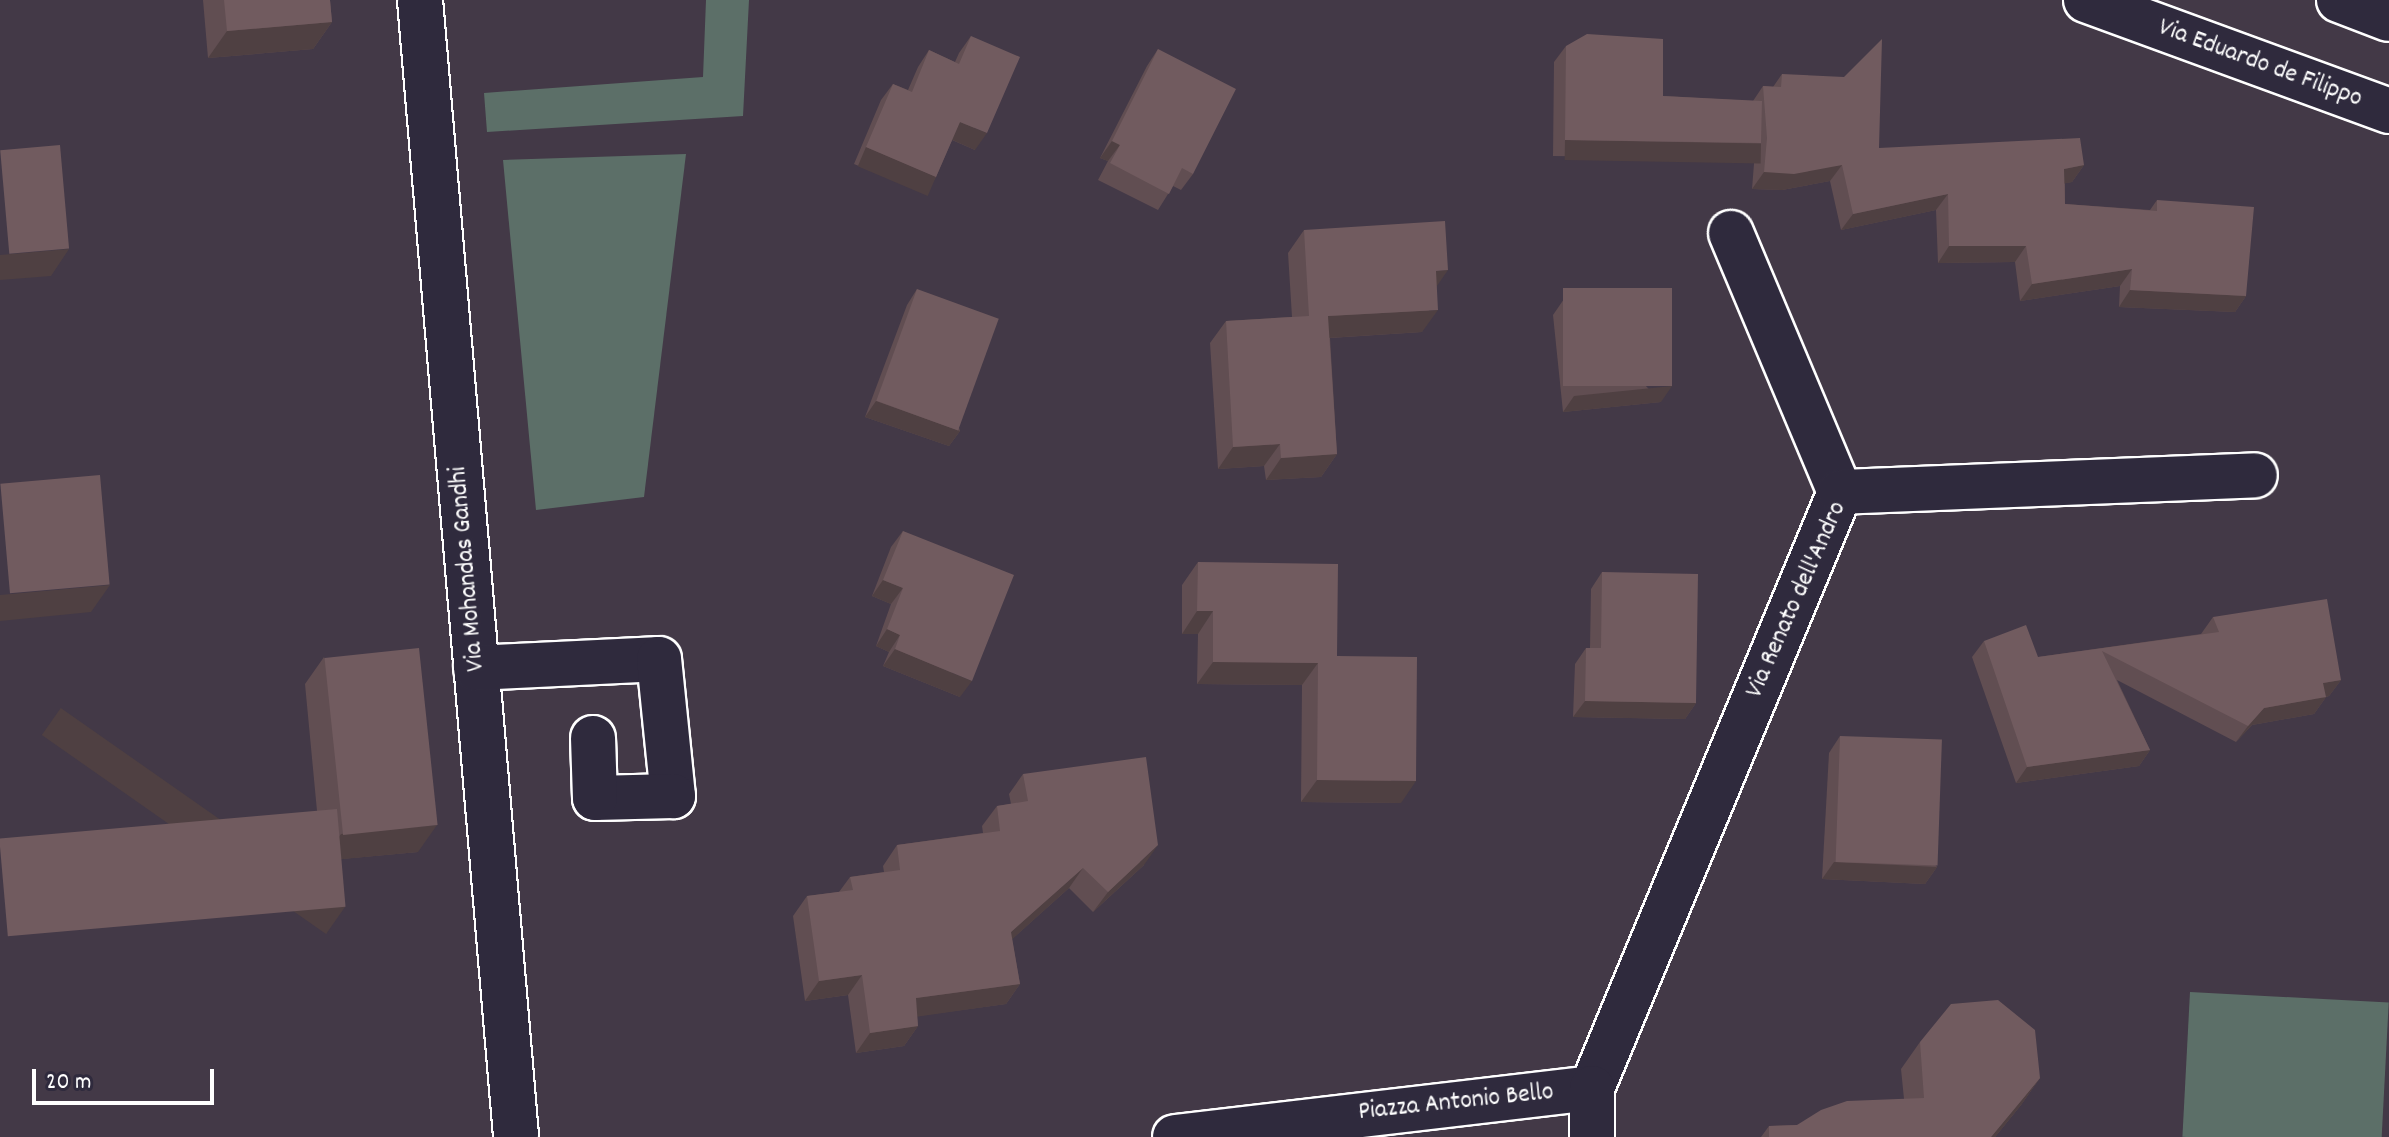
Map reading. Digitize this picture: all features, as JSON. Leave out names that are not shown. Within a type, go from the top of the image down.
[{"type":"street","name":"Via Mohandas Gandhi","points":[[420,0],[516,1137]]},
{"type":"street","name":"Via Eduardo de Filippo","points":[[2086,0],[2389,111]]},
{"type":"street","points":[[2339,0],[2389,19]]},
{"type":"street","points":[[1731,233],[1840,492]]},
{"type":"street","name":"Via Renato dell'Andro","points":[[1592,1088],[1840,492],[2255,475]]},
{"type":"street","points":[[476,668],[659,659],[673,796],[595,798],[593,738]]},
{"type":"street","name":"Piazza Antonio Bello","points":[[1175,1137],[1592,1088],[1592,1137]]},
{"type":"green space","points":[[706,0],[749,0],[743,116],[487,132],[484,93],[703,77]]},
{"type":"green space","points":[[686,154],[644,497],[536,510],[503,160]]},
{"type":"green space","points":[[2190,992],[2389,1002],[2382,1137],[2182,1137]]},
{"type":"building","points":[[224,0],[330,0],[332,22],[227,31]]},
{"type":"building","points":[[1587,34],[1663,39],[1663,96],[1762,101],[1761,143],[1565,140],[1566,46]]},
{"type":"building","points":[[971,36],[1020,57],[987,133],[960,122],[936,177],[866,147],[893,84],[912,92],[929,50],[959,64]]},
{"type":"building","points":[[1882,39],[1879,148],[2080,138],[2084,165],[2064,169],[2065,204],[2157,211],[2157,200],[2254,207],[2246,296],[2130,290],[2132,269],[2032,284],[2026,246],[1949,246],[1948,194],[1853,214],[1842,165],[1794,174],[1764,172],[1767,138],[1763,86],[1781,87],[1782,74],[1844,77]]},
{"type":"building","points":[[1158,49],[1236,89],[1193,174],[1182,168],[1169,194],[1110,163],[1120,145],[1112,141]]},
{"type":"building","points":[[60,145],[69,249],[9,254],[0,150]]},
{"type":"building","points":[[1445,221],[1448,270],[1436,271],[1438,310],[1328,316],[1337,454],[1281,458],[1280,444],[1233,447],[1226,321],[1309,316],[1304,230]]},
{"type":"building","points":[[1563,288],[1672,288],[1672,386],[1563,386]]},
{"type":"building","points":[[917,289],[999,319],[958,431],[876,401]]},
{"type":"building","points":[[100,475],[110,585],[10,593],[0,484]]},
{"type":"building","points":[[903,531],[1014,575],[972,681],[895,649],[900,635],[887,629],[903,588],[883,580]]},
{"type":"building","points":[[1198,562],[1338,564],[1337,656],[1417,657],[1416,781],[1317,780],[1318,663],[1213,662],[1213,611],[1197,611]]},
{"type":"building","points":[[1602,572],[1698,574],[1696,703],[1585,701],[1586,648],[1601,648]]},
{"type":"building","points":[[2327,599],[2341,680],[2323,683],[2326,697],[2264,708],[2248,726],[2102,651],[2150,750],[2027,767],[1984,641],[2026,625],[2038,657],[2219,632],[2213,617]]},
{"type":"building","points":[[419,648],[438,825],[343,835],[325,658]]},
{"type":"building","points":[[1840,736],[1942,740],[1938,865],[1836,862]]},
{"type":"building","points":[[1146,757],[1158,845],[1108,892],[1083,868],[1011,932],[1020,984],[916,998],[918,1026],[870,1033],[862,975],[819,981],[807,896],[853,890],[850,877],[900,870],[897,845],[1000,831],[997,806],[1028,801],[1023,774]]},
{"type":"building","points":[[337,809],[346,907],[8,936],[0,838]]},
{"type":"building","points":[[1998,1000],[2035,1030],[2040,1078],[1991,1137],[1769,1137],[1769,1126],[1797,1125],[1821,1110],[1847,1101],[1924,1098],[1920,1042],[1951,1004]]}]
